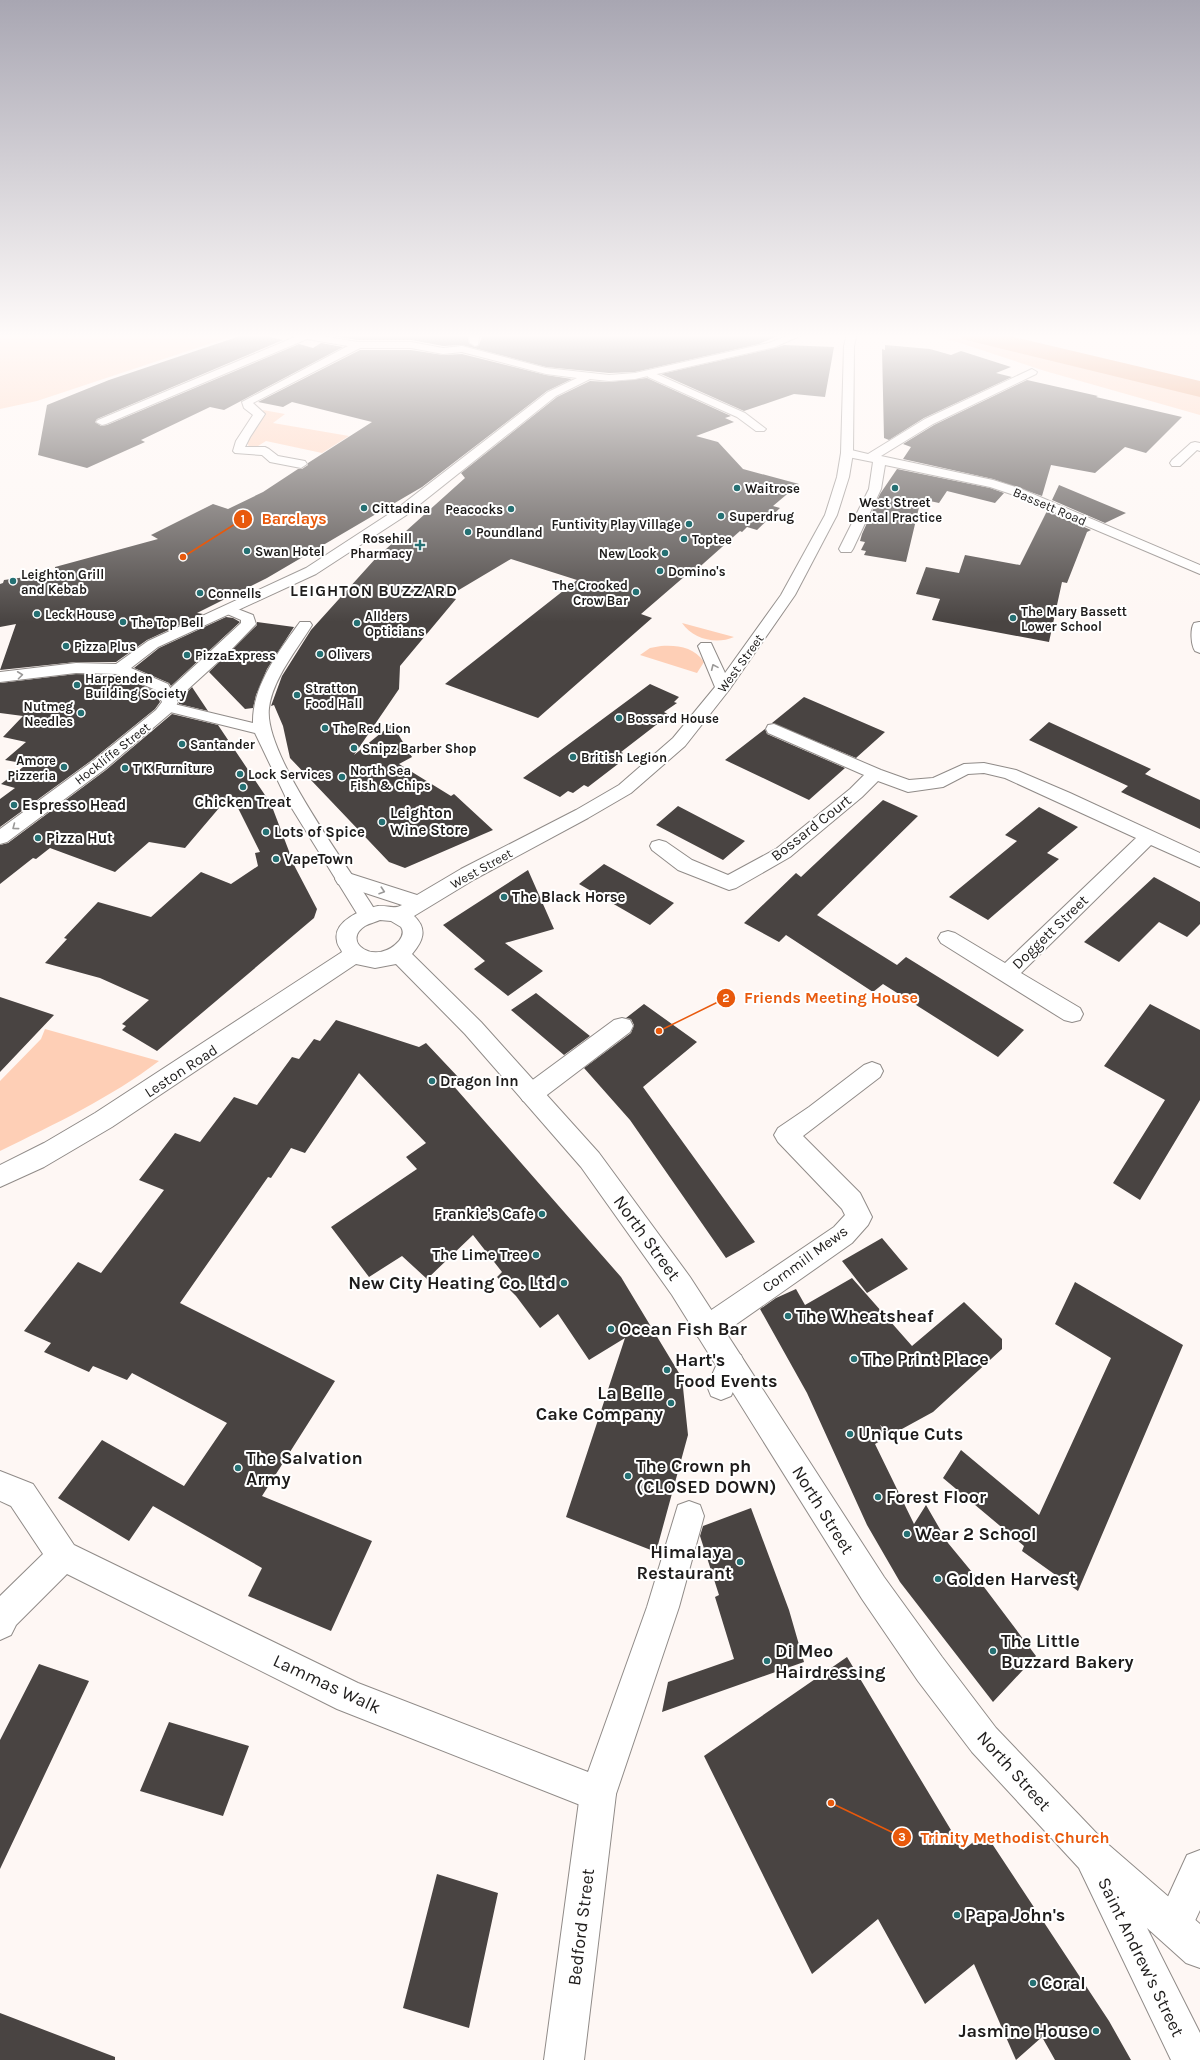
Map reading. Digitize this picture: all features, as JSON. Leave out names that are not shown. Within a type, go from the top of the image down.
[{"type":"street","points":[[249,430],[240,442],[239,451],[265,451],[274,459],[301,464]]},
{"type":"street","points":[[120,669],[153,644],[230,610],[311,571],[384,524],[440,483],[507,430]]},
{"type":"street","name":"West Street","points":[[400,915],[468,874],[582,814],[625,789],[679,742],[723,687],[792,589],[830,515],[843,477],[847,453],[847,430]]},
{"type":"street","points":[[846,549],[875,489],[876,458],[898,438],[912,430]]},
{"type":"street","points":[[1176,462],[1198,444]]},
{"type":"street","name":"Bassett Road","points":[[847,453],[876,458],[1015,491],[1200,570]]},
{"type":"street","name":"Hockliffe Street","points":[[0,838],[99,765],[169,703],[249,624],[248,618],[230,610]]},
{"type":"street","points":[[305,625],[270,681],[261,708],[262,730],[270,752],[300,808],[368,915]]},
{"type":"street","points":[[1199,626],[1200,648]]},
{"type":"street","points":[[706,646],[723,687]]},
{"type":"street","points":[[0,677],[76,668],[120,669],[162,687],[169,703],[203,716],[262,730]]},
{"type":"street","points":[[774,729],[875,774],[908,786],[937,783],[964,769],[984,768],[1010,774],[1064,797],[1148,838],[1200,861]]},
{"type":"street","name":"Bossard Court","points":[[659,846],[685,865],[729,883],[783,853],[856,793],[875,774]]},
{"type":"street","name":"Doggett Street","points":[[1072,1014],[1007,974],[1148,838]]},
{"type":"street","points":[[345,879],[419,903]]},
{"type":"street","points":[[390,912],[400,915],[411,926],[413,933],[411,941],[398,954],[380,960],[371,960],[354,955],[348,949],[346,934],[351,926],[368,915],[390,912]]},
{"type":"street","points":[[948,938],[1007,974]]},
{"type":"street","name":"North Street","points":[[398,954],[473,1028],[590,1160],[681,1286],[708,1328],[726,1376],[930,1669],[984,1740],[1090,1853],[1200,1949]]},
{"type":"street","name":"Leston Road","points":[[0,1176],[25,1166],[125,1107],[242,1031],[354,955]]},
{"type":"street","points":[[531,1094],[622,1026]]},
{"type":"street","name":"Cornmill Mews","points":[[708,1328],[843,1236],[859,1217],[851,1201],[786,1135],[817,1114],[872,1071]]},
{"type":"street","name":"Lammas Walk","points":[[0,1486],[22,1495],[63,1556],[349,1697],[598,1794]]},
{"type":"street","name":"Bedford Street","points":[[564,2060],[598,1794],[663,1607],[689,1516]]},
{"type":"street","points":[[0,1624],[5,1614],[63,1556]]},
{"type":"street","name":"Saint Andrew's Street","points":[[1090,1853],[1192,2060]]},
{"type":"street","points":[[1174,1925],[1200,1868]]},
{"type":"shaded area","points":[[255,430],[315,430],[349,436],[322,453],[266,441],[253,449],[249,448],[247,440]]},
{"type":"shaded area","points":[[682,623],[734,637],[720,640],[705,639],[692,633]]},
{"type":"shaded area","points":[[661,646],[685,648],[695,653],[704,662],[697,673],[640,655],[650,648]]},
{"type":"shaded area","points":[[45,1029],[159,1061],[102,1099],[0,1151],[0,1081],[41,1039]]},
{"type":"building","points":[[42,430],[162,430],[141,440],[145,442],[87,468],[38,455]]},
{"type":"building","points":[[359,430],[496,430],[422,487],[267,578],[197,613],[203,614],[147,640],[116,662],[76,662],[0,670],[16,624],[0,627],[0,584],[3,583],[4,580],[55,573],[55,567],[158,539],[151,535],[213,504],[228,509],[263,492],[298,469],[302,469],[308,465],[308,463]]},
{"type":"building","points":[[515,430],[712,430],[696,436],[718,442],[743,469],[799,484],[773,506],[780,508],[757,530],[747,527],[742,532],[740,531],[695,571],[692,570],[641,614],[652,618],[538,718],[445,684],[577,580],[511,559],[447,597],[456,599],[400,666],[399,689],[354,755],[392,724],[412,757],[399,764],[451,796],[454,794],[493,830],[405,868],[389,862],[290,758],[283,726],[274,705],[271,706],[282,676],[311,630],[376,558],[465,478],[461,473]]},
{"type":"building","points":[[884,430],[905,430],[889,440],[884,438]]},
{"type":"building","points":[[926,430],[1169,430],[1146,453],[1125,447],[1095,473],[1051,465],[1042,496],[993,479],[903,459],[911,447],[903,444]]},
{"type":"building","points":[[897,469],[990,488],[1004,493],[995,503],[947,491],[939,503],[921,499],[906,562],[864,555],[866,551],[861,550],[865,542],[860,541],[862,534],[880,494]]},
{"type":"building","points":[[1059,485],[1126,513],[1105,523],[1052,500]]},
{"type":"building","points":[[1047,511],[1091,530],[1087,532],[1067,583],[1062,582],[1049,642],[932,620],[940,599],[916,594],[926,567],[959,573],[965,555],[1020,565]]},
{"type":"building","points":[[226,617],[233,618],[240,622],[171,686],[169,683],[134,668],[159,648]]},
{"type":"building","points":[[257,622],[294,627],[267,669],[256,695],[253,708],[245,709],[209,672],[257,625]]},
{"type":"building","points":[[76,674],[118,675],[155,691],[160,702],[155,709],[92,760],[0,827],[0,799],[15,788],[1,784],[27,764],[5,760],[26,742],[3,737],[23,716],[0,713],[0,683]]},
{"type":"building","points":[[650,684],[679,697],[674,702],[677,703],[664,712],[669,715],[621,752],[623,753],[612,761],[618,764],[588,787],[584,785],[573,793],[568,791],[560,797],[523,778]]},
{"type":"building","points":[[192,687],[208,711],[179,704],[179,700]]},
{"type":"building","points":[[804,697],[885,732],[856,758],[772,723]]},
{"type":"building","points":[[172,714],[218,725],[271,804],[295,867],[317,909],[314,918],[157,1051],[122,1030],[126,1026],[122,1024],[149,1000],[100,978],[45,963],[67,939],[64,938],[98,902],[151,917],[201,872],[231,884],[258,866],[255,853],[260,852],[231,794],[185,848],[149,842],[115,872],[50,848],[36,859],[33,858],[0,884],[0,845],[8,843],[106,770]]},
{"type":"building","points":[[1049,722],[1151,769],[1145,774],[1200,800],[1200,829],[1121,792],[1128,786],[1029,740]]},
{"type":"building","points":[[765,729],[767,734],[845,768],[809,800],[725,760]]},
{"type":"building","points":[[883,800],[918,816],[817,915],[897,965],[906,957],[1024,1030],[998,1057],[883,984],[873,992],[786,935],[779,942],[744,923],[796,873],[801,877]]},
{"type":"building","points":[[678,806],[745,841],[723,860],[656,825]]},
{"type":"building","points":[[1039,807],[1078,827],[1047,853],[1059,859],[988,920],[949,897],[1017,841],[1005,835]]},
{"type":"building","points":[[604,864],[674,903],[650,925],[579,884]]},
{"type":"building","points":[[528,870],[554,929],[505,943],[543,971],[508,996],[474,969],[485,961],[443,925]]},
{"type":"building","points":[[1154,877],[1200,902],[1200,924],[1187,937],[1159,922],[1119,962],[1084,942]]},
{"type":"building","points":[[536,993],[590,1036],[564,1055],[511,1010]]},
{"type":"building","points":[[0,997],[54,1015],[0,1072]]},
{"type":"building","points":[[644,1004],[697,1042],[643,1087],[755,1242],[726,1258],[630,1120],[584,1068],[631,1033],[634,1025],[631,1019],[626,1018]]},
{"type":"building","points":[[1150,1004],[1200,1030],[1200,1100],[1140,1200],[1113,1183],[1165,1100],[1104,1066]]},
{"type":"building","points":[[336,1020],[419,1047],[426,1043],[459,1078],[451,1083],[621,1277],[682,1378],[688,1435],[656,1552],[566,1517],[625,1338],[589,1360],[558,1314],[540,1328],[516,1296],[497,1277],[502,1272],[473,1235],[427,1279],[402,1256],[369,1277],[331,1227],[417,1169],[406,1157],[426,1143],[359,1073],[305,1153],[291,1148],[271,1178],[268,1177],[180,1303],[335,1381],[262,1496],[372,1541],[331,1631],[248,1596],[262,1568],[153,1506],[129,1541],[58,1498],[102,1440],[184,1486],[227,1423],[132,1373],[127,1380],[93,1366],[89,1372],[44,1352],[51,1343],[24,1331],[78,1262],[101,1273],[164,1190],[139,1180],[175,1133],[200,1142],[234,1097],[257,1105],[292,1057],[299,1059],[314,1039],[320,1041]]},
{"type":"building","points":[[882,1238],[908,1269],[867,1293],[842,1261]]},
{"type":"building","points":[[852,1278],[912,1346],[964,1302],[1002,1339],[1002,1349],[933,1412],[891,1435],[880,1425],[887,1437],[875,1444],[914,1524],[926,1505],[948,1543],[981,1583],[1036,1656],[993,1702],[900,1582],[867,1525],[807,1393],[760,1309],[776,1298],[796,1289],[805,1305]]},
{"type":"building","points":[[1075,1282],[1183,1345],[1078,1591],[1022,1551],[1024,1546],[943,1478],[961,1450],[1039,1515],[1111,1358],[1055,1324]]},
{"type":"building","points":[[751,1508],[789,1610],[804,1662],[662,1712],[668,1682],[734,1659],[715,1597],[719,1595],[700,1536],[703,1526]]},
{"type":"building","points":[[847,1657],[963,1850],[985,1833],[1109,2021],[1131,2060],[1055,2060],[1042,2037],[1016,2060],[974,1964],[925,2004],[878,1919],[812,1974],[704,1756]]},
{"type":"building","points":[[39,1664],[89,1681],[0,1869],[0,1740]]},
{"type":"building","points":[[169,1722],[249,1746],[223,1816],[140,1791]]},
{"type":"building","points":[[437,1874],[498,1893],[469,2028],[403,2008]]},
{"type":"building","points":[[0,2013],[115,2057],[115,2060],[0,2060]]},
{"type":"place","name":"Waitrose","points":[[737,488]]},
{"type":"place","name":"West Street Dental Practice","points":[[895,488]]},
{"type":"place","name":"Cittadina","points":[[364,508]]},
{"type":"place","name":"Peacocks","points":[[511,509]]},
{"type":"place","name":"Superdrug","points":[[721,516]]},
{"type":"place","name":"Funtivity Play Village","points":[[689,524]]},
{"type":"place","name":"Poundland","points":[[468,532]]},
{"type":"place","name":"Toptee","points":[[684,539]]},
{"type":"place","name":"Rosehill Pharmacy","points":[[420,545]]},
{"type":"place","name":"Swan Hotel","points":[[247,551]]},
{"type":"place","name":"New Look","points":[[665,553]]},
{"type":"place","name":"Barclays","points":[[183,557]]},
{"type":"place","name":"Domino's","points":[[660,571]]},
{"type":"place","name":"Leighton Grill and Kebab","points":[[13,581]]},
{"type":"place","name":"The Crooked Crow Bar","points":[[636,592]]},
{"type":"place","name":"Connells","points":[[200,593]]},
{"type":"place","name":"Leck House","points":[[37,614]]},
{"type":"place","name":"The Mary Bassett Lower School","points":[[1013,618]]},
{"type":"place","name":"The Top Bell","points":[[123,622]]},
{"type":"place","name":"Allders Opticians","points":[[357,623]]},
{"type":"place","name":"Pizza Plus","points":[[66,646]]},
{"type":"place","name":"Olivers","points":[[320,654]]},
{"type":"place","name":"PizzaExpress","points":[[187,655]]},
{"type":"place","name":"Harpenden Building Society","points":[[77,685]]},
{"type":"place","name":"Stratton Food Hall","points":[[297,695]]},
{"type":"place","name":"Nutmeg Needles","points":[[81,713]]},
{"type":"place","name":"Bossard House","points":[[619,718]]},
{"type":"place","name":"The Red Lion","points":[[325,728]]},
{"type":"place","name":"Santander","points":[[182,744]]},
{"type":"place","name":"Snipz Barber Shop","points":[[354,748]]},
{"type":"place","name":"British Legion","points":[[573,757]]},
{"type":"place","name":"Amore Pizzeria","points":[[64,767]]},
{"type":"place","name":"T K Furniture","points":[[125,768]]},
{"type":"place","name":"Lock Services","points":[[240,774]]},
{"type":"place","name":"North Sea Fish & Chips","points":[[342,777]]},
{"type":"place","name":"Chicken Treat","points":[[243,787]]},
{"type":"place","name":"Espresso Head","points":[[14,805]]},
{"type":"place","name":"Leighton Wine Store","points":[[382,822]]},
{"type":"place","name":"Lots of Spice","points":[[266,832]]},
{"type":"place","name":"Pizza Hut","points":[[38,838]]},
{"type":"place","name":"VapeTown","points":[[276,859]]},
{"type":"place","name":"The Black Horse","points":[[504,897]]},
{"type":"place","name":"Friends Meeting House","points":[[659,1031]]},
{"type":"place","name":"Dragon Inn","points":[[432,1081]]},
{"type":"place","name":"Frankie's Cafe","points":[[542,1214]]},
{"type":"place","name":"The Lime Tree","points":[[536,1255]]},
{"type":"place","name":"New City Heating Co. Ltd","points":[[564,1283]]},
{"type":"place","name":"The Wheatsheaf","points":[[788,1316]]},
{"type":"place","name":"Ocean Fish Bar","points":[[611,1329]]},
{"type":"place","name":"The Print Place","points":[[854,1359]]},
{"type":"place","name":"Hart's Food Events","points":[[667,1370]]},
{"type":"place","name":"La Belle Cake Company","points":[[671,1403]]},
{"type":"place","name":"Unique Cuts","points":[[850,1434]]},
{"type":"place","name":"The Salvation Army","points":[[238,1468]]},
{"type":"place","name":"The Crown ph (CLOSED DOWN)","points":[[628,1476]]},
{"type":"place","name":"Forest Floor","points":[[878,1497]]},
{"type":"place","name":"Wear 2 School","points":[[907,1534]]},
{"type":"place","name":"Himalaya Restaurant","points":[[740,1562]]},
{"type":"place","name":"Golden Harvest","points":[[938,1579]]},
{"type":"place","name":"The Little Buzzard Bakery","points":[[993,1651]]},
{"type":"place","name":"Di Meo Hairdressing","points":[[767,1661]]},
{"type":"place","name":"Trinity Methodist Church","points":[[831,1803]]},
{"type":"place","name":"Papa John's","points":[[957,1915]]},
{"type":"place","name":"Coral","points":[[1033,1983]]},
{"type":"place","name":"Jasmine House","points":[[1096,2031]]},
{"type":"district","name":"LEIGHTON BUZZARD","points":[[374,590]]}]
